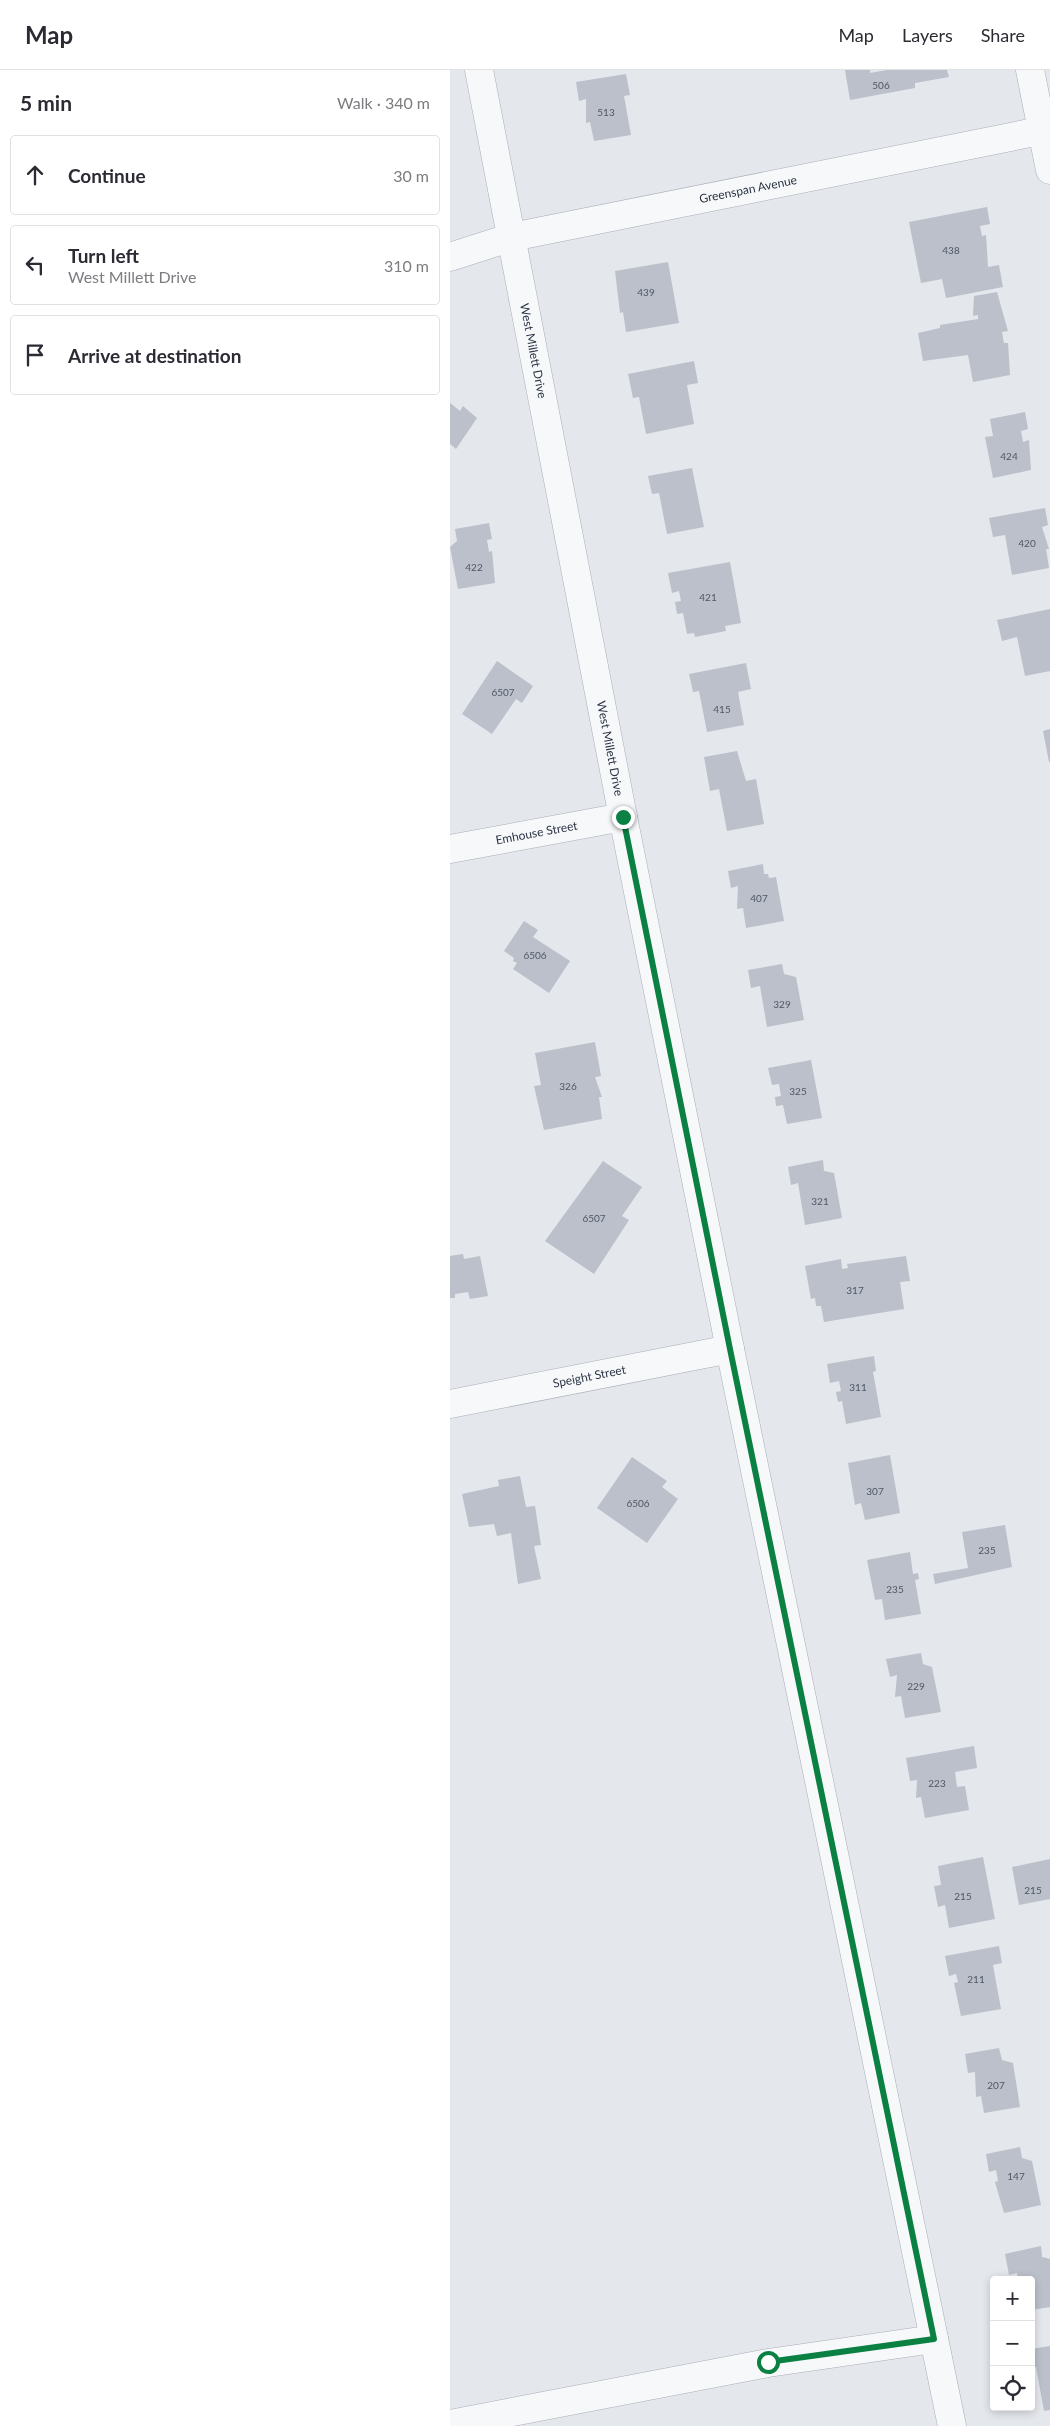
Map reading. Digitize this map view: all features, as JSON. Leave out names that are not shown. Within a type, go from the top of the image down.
[{"type":"street","name":"West Millett Drive","points":[[479,70],[623,817],[730,1349],[952,2426]]},
{"type":"street","points":[[1030,70],[1046,130],[1050,170]]},
{"type":"street","name":"Greenspan Avenue","points":[[450,257],[512,236],[1046,130]]},
{"type":"street","name":"Emhouse Street","points":[[450,849],[623,817]]},
{"type":"street","name":"Speight Street","points":[[450,1404],[730,1349]]},
{"type":"street","points":[[450,2424],[768,2362],[934,2339]]},
{"type":"building","points":[[845,70],[870,70],[870,73],[887,70],[947,70],[949,77],[915,83],[915,88],[850,100]]},
{"type":"building","points":[[626,74],[630,95],[624,96],[631,135],[594,141],[590,122],[586,123],[586,99],[579,101],[576,82]]},
{"type":"building","points":[[987,207],[990,224],[980,226],[982,236],[986,235],[988,267],[999,265],[1003,287],[946,298],[942,279],[921,283],[909,222]]},
{"type":"building","points":[[668,262],[679,323],[626,332],[623,312],[620,313],[615,271]]},
{"type":"building","points":[[997,292],[1008,331],[1002,332],[1004,343],[1008,343],[1010,375],[973,382],[968,355],[923,361],[918,333],[940,328],[940,325],[978,319],[978,315],[973,316],[974,296]]},
{"type":"building","points":[[694,361],[698,383],[687,385],[694,424],[646,434],[639,397],[633,398],[628,374]]},
{"type":"building","points":[[450,403],[460,411],[463,406],[477,418],[456,449],[450,444]]},
{"type":"building","points":[[1025,412],[1028,429],[1021,431],[1023,442],[1029,440],[1031,470],[993,478],[985,437],[993,436],[990,419]]},
{"type":"building","points":[[692,468],[704,527],[667,534],[659,493],[652,494],[648,476]]},
{"type":"building","points":[[1045,508],[1048,525],[1042,527],[1049,549],[1046,549],[1049,568],[1012,575],[1005,535],[993,537],[989,518]]},
{"type":"building","points":[[489,523],[492,539],[487,540],[489,552],[492,551],[495,583],[458,589],[450,547],[457,541],[455,529]]},
{"type":"building","points":[[730,562],[741,623],[725,626],[726,631],[695,637],[694,633],[687,634],[683,613],[677,614],[675,602],[681,601],[679,591],[672,593],[668,573]]},
{"type":"building","points":[[1050,609],[1050,671],[1025,676],[1017,637],[1002,641],[997,620]]},
{"type":"building","points":[[497,661],[533,686],[522,703],[516,699],[492,734],[462,714]]},
{"type":"building","points":[[746,663],[751,689],[738,692],[744,725],[707,732],[699,691],[693,692],[689,674]]},
{"type":"building","points":[[1050,729],[1050,762],[1049,762],[1043,731]]},
{"type":"building","points":[[737,751],[746,781],[756,779],[764,824],[727,831],[719,789],[710,791],[704,757]]},
{"type":"building","points":[[763,864],[764,874],[768,874],[769,878],[776,877],[784,921],[746,928],[743,908],[737,909],[738,886],[731,888],[728,871]]},
{"type":"building","points":[[524,921],[538,930],[533,937],[570,961],[549,993],[513,969],[517,963],[513,961],[514,958],[504,951]]},
{"type":"building","points":[[782,964],[784,974],[796,977],[804,1020],[767,1027],[760,986],[751,988],[748,970]]},
{"type":"building","points":[[595,1042],[601,1076],[595,1077],[602,1097],[599,1097],[602,1119],[544,1130],[534,1086],[541,1085],[535,1053]]},
{"type":"building","points":[[811,1060],[822,1118],[787,1124],[783,1105],[776,1106],[775,1097],[781,1096],[779,1084],[772,1085],[768,1068]]},
{"type":"building","points":[[823,1160],[824,1171],[834,1173],[842,1218],[805,1225],[798,1183],[791,1185],[788,1167]]},
{"type":"building","points":[[603,1161],[642,1187],[622,1216],[629,1220],[594,1274],[545,1241]]},
{"type":"building","points":[[463,1254],[464,1259],[480,1256],[488,1296],[470,1299],[468,1292],[455,1294],[455,1298],[450,1298],[450,1256]]},
{"type":"building","points":[[906,1256],[910,1281],[900,1282],[904,1309],[824,1322],[821,1306],[816,1306],[815,1298],[811,1299],[805,1266],[841,1259],[842,1269],[848,1268],[847,1264]]},
{"type":"building","points":[[874,1356],[876,1371],[873,1372],[881,1417],[846,1424],[842,1401],[838,1402],[836,1392],[841,1391],[839,1381],[830,1383],[827,1364]]},
{"type":"building","points":[[890,1455],[900,1513],[865,1520],[861,1503],[855,1505],[848,1463]]},
{"type":"building","points":[[632,1457],[667,1481],[662,1487],[678,1499],[647,1543],[597,1508]]},
{"type":"building","points":[[520,1476],[526,1507],[535,1506],[541,1545],[534,1546],[541,1579],[518,1584],[511,1533],[497,1536],[494,1524],[469,1527],[462,1494],[499,1486],[498,1480]]},
{"type":"building","points":[[1005,1525],[1012,1567],[935,1584],[933,1574],[968,1568],[962,1532]]},
{"type":"building","points":[[910,1552],[913,1574],[918,1573],[919,1579],[915,1580],[921,1614],[885,1620],[882,1599],[875,1600],[867,1560]]},
{"type":"building","points":[[921,1653],[923,1664],[932,1667],[941,1712],[905,1718],[901,1696],[895,1697],[897,1675],[890,1677],[886,1659]]},
{"type":"building","points":[[974,1746],[977,1768],[955,1772],[957,1787],[965,1786],[969,1810],[925,1818],[921,1797],[916,1798],[917,1780],[910,1781],[906,1758]]},
{"type":"building","points":[[983,1857],[995,1919],[949,1928],[945,1905],[938,1907],[934,1886],[941,1885],[938,1866]]},
{"type":"building","points":[[1050,1859],[1050,1899],[1019,1905],[1012,1867]]},
{"type":"building","points":[[999,1946],[1002,1963],[993,1965],[1001,2009],[961,2016],[954,1983],[958,1982],[956,1974],[949,1976],[945,1956]]},
{"type":"building","points":[[999,2048],[1002,2060],[1013,2063],[1020,2107],[984,2113],[981,2096],[976,2097],[975,2072],[968,2073],[965,2054]]},
{"type":"building","points":[[1020,2147],[1022,2158],[1032,2161],[1041,2205],[1004,2213],[995,2182],[998,2181],[996,2170],[989,2172],[986,2154]]},
{"type":"building","points":[[1041,2246],[1042,2257],[1050,2259],[1050,2307],[1035,2309],[1035,2276],[1017,2276],[1017,2273],[1009,2275],[1005,2254]]},
{"type":"building","points":[[1050,2346],[1050,2410],[1044,2411],[1035,2367],[1035,2348]]},
{"type":"route","points":[[623,817],[730,1349],[934,2339],[768,2362]]}]
